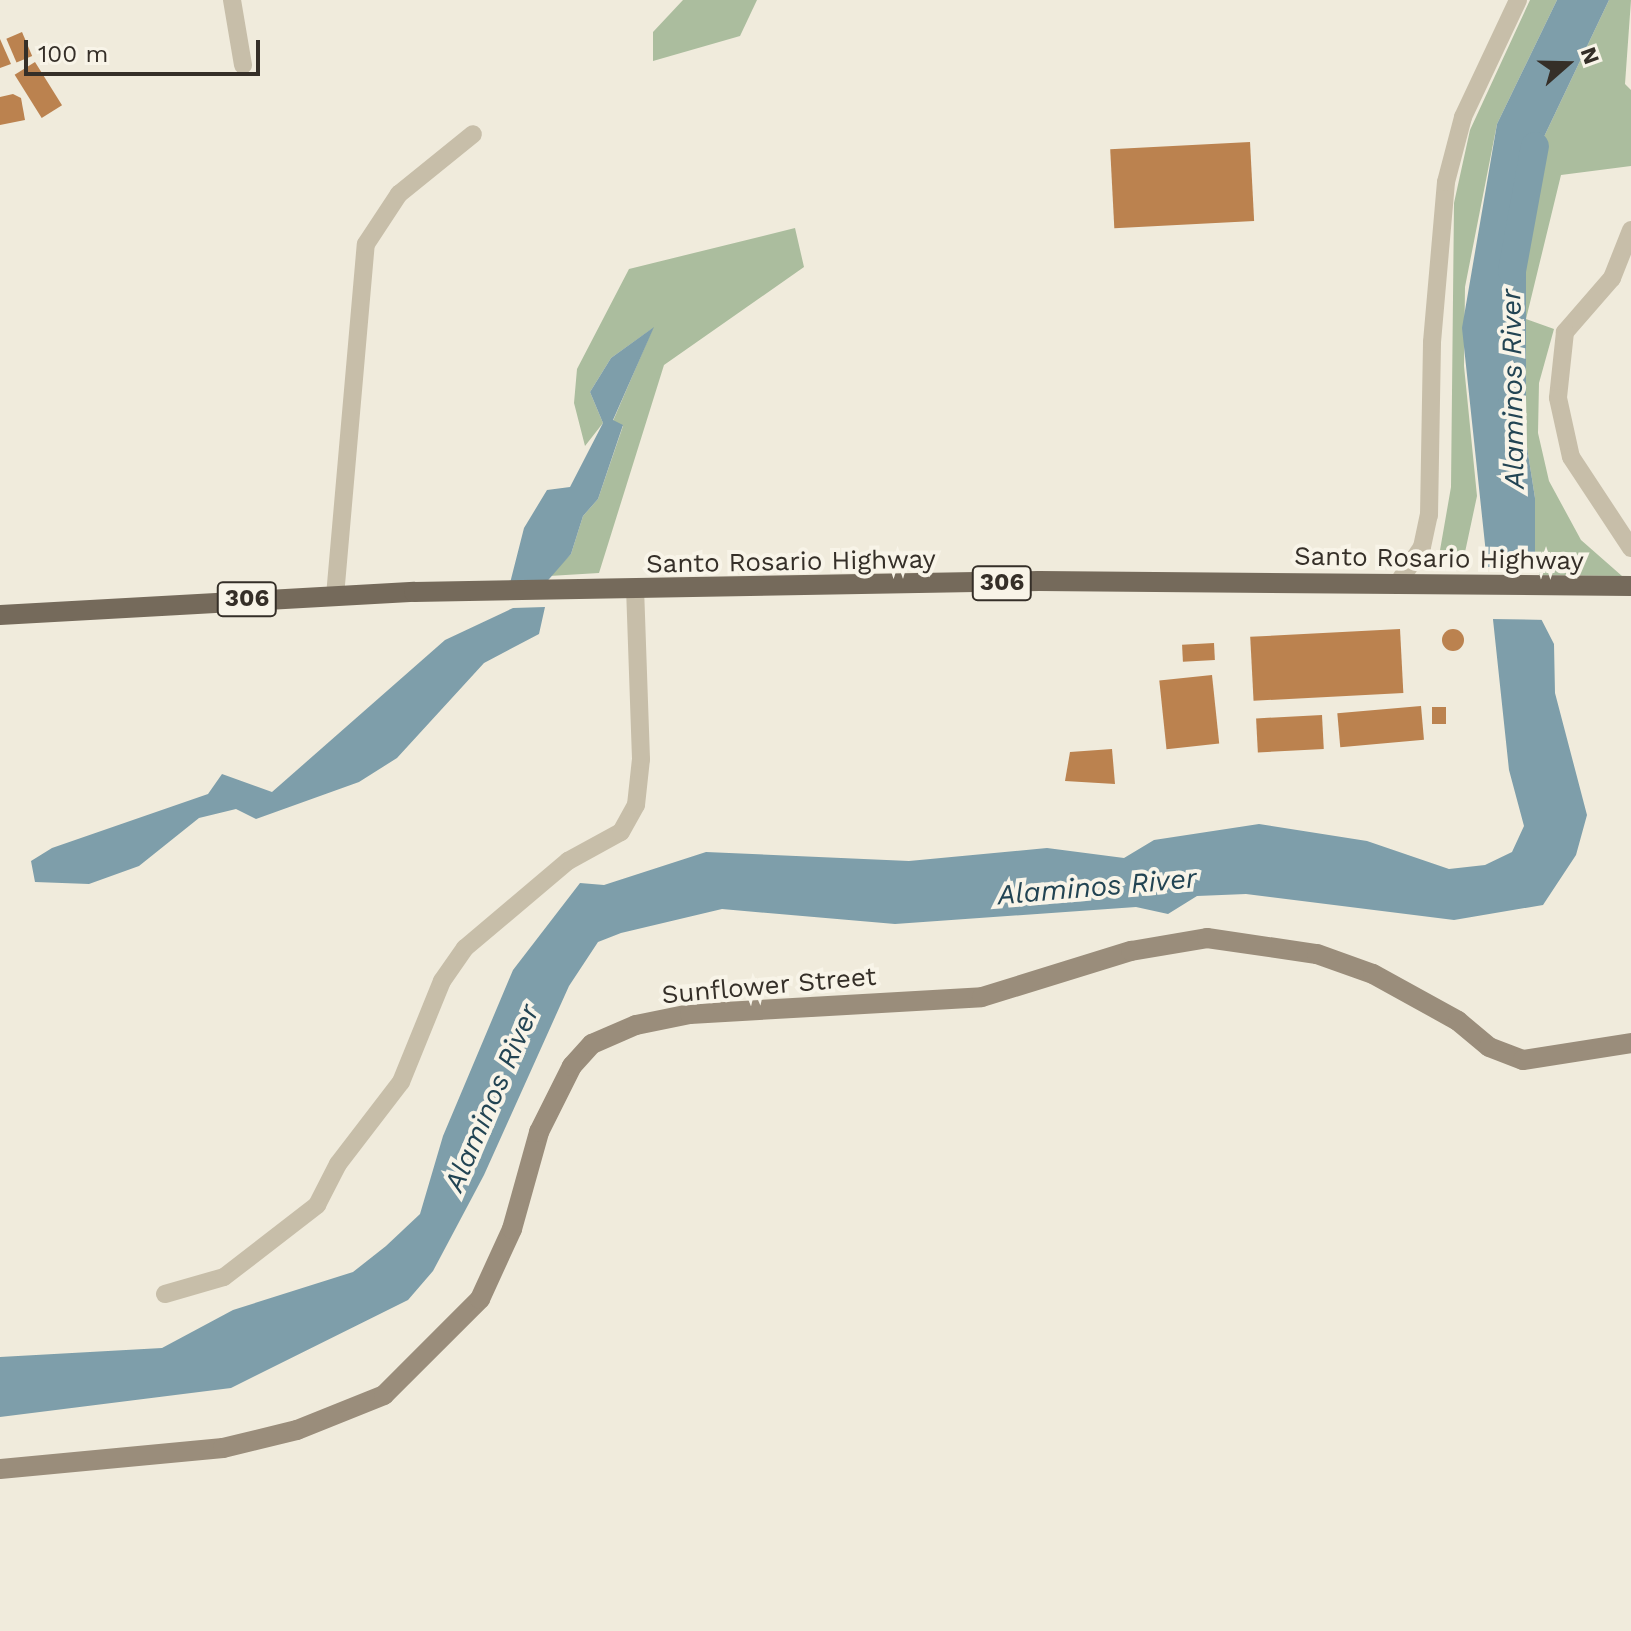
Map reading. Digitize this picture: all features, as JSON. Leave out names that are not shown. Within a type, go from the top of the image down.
[{"type":"main road","name":"Santo Rosario Highway","points":[[0,615],[335,596],[1039,581],[1398,583],[1562,588],[1631,586]]},
{"type":"street","points":[[232,0],[243,65]]},
{"type":"street","points":[[1398,583],[1422,547],[1429,515],[1432,342],[1446,182],[1463,117],[1518,0]]},
{"type":"street","points":[[335,596],[366,244],[399,194],[473,134]]},
{"type":"street","points":[[1631,230],[1612,278],[1565,332],[1558,398],[1571,457],[1631,548]]},
{"type":"street","points":[[165,1294],[224,1277],[317,1205],[338,1164],[401,1082],[442,981],[465,948],[568,861],[621,832],[636,805],[641,759],[635,591]]},
{"type":"street","name":"Sunflower Street","points":[[0,1469],[223,1448],[297,1430],[384,1395],[480,1299],[512,1229],[539,1132],[572,1066],[592,1044],[636,1025],[690,1014],[982,997],[1131,951],[1207,938],[1317,954],[1373,974],[1458,1021],[1489,1047],[1523,1060],[1631,1043]]},
{"type":"green space","points":[[683,0],[757,0],[740,36],[653,61],[653,32]]},
{"type":"green space","points":[[1530,0],[1557,0],[1497,124],[1465,287],[1464,366],[1477,496],[1464,557],[1439,556],[1451,487],[1454,203],[1470,130]]},
{"type":"green space","points":[[1609,0],[1631,0],[1625,84],[1631,90],[1631,166],[1561,175],[1526,319],[1554,329],[1539,383],[1538,433],[1549,481],[1581,540],[1622,576],[1535,575],[1535,498],[1505,308],[1511,262],[1532,162]]},
{"type":"green space","points":[[795,228],[804,267],[664,365],[599,573],[549,576],[571,554],[583,516],[598,499],[623,426],[613,421],[653,328],[611,358],[590,392],[603,423],[585,446],[574,403],[577,369],[629,269]]},
{"type":"water","points":[[1557,0],[1609,0],[1532,162],[1505,308],[1535,498],[1535,607],[1554,644],[1555,693],[1587,815],[1576,855],[1543,905],[1454,920],[1246,894],[1197,896],[1168,914],[1136,907],[895,924],[722,909],[621,933],[598,942],[569,986],[484,1175],[433,1271],[408,1300],[231,1388],[0,1417],[0,1357],[162,1348],[233,1310],[353,1272],[386,1246],[420,1214],[443,1136],[513,970],[580,883],[604,885],[706,852],[909,861],[1047,848],[1124,858],[1154,840],[1259,824],[1367,841],[1449,869],[1485,865],[1512,852],[1524,826],[1509,770],[1462,328],[1497,124]]},
{"type":"water","points":[[654,327],[613,420],[623,425],[598,499],[583,516],[571,554],[543,586],[509,587],[524,528],[547,490],[570,487],[603,423],[590,392],[611,358]]},
{"type":"water","points":[[545,607],[539,634],[484,663],[397,758],[359,782],[256,819],[236,809],[199,818],[139,866],[89,884],[35,882],[31,861],[52,848],[208,794],[222,774],[272,792],[445,640],[513,608]]},
{"type":"pier","points":[[1483,567],[1539,567],[1539,606],[1548,620],[1491,619]]},
{"type":"building","points":[[22,32],[32,56],[17,63],[6,39]]},
{"type":"building","points":[[0,39],[11,64],[0,68]]},
{"type":"building","points":[[35,62],[62,105],[42,118],[15,75]]},
{"type":"building","points":[[13,94],[21,98],[25,120],[0,125],[0,97]]},
{"type":"building","points":[[1250,142],[1254,221],[1114,228],[1110,149]]},
{"type":"building","points":[[1400,629],[1403,693],[1254,701],[1250,637]]},
{"type":"building","points":[[1449,629],[1457,629],[1464,640],[1457,651],[1449,651],[1442,644],[1442,636]]},
{"type":"building","points":[[1214,643],[1215,660],[1183,662],[1182,645]]},
{"type":"building","points":[[1212,675],[1219,744],[1167,749],[1159,681]]},
{"type":"building","points":[[1421,706],[1424,740],[1340,747],[1337,713]]},
{"type":"building","points":[[1432,707],[1446,707],[1446,724],[1432,724]]},
{"type":"building","points":[[1322,715],[1324,749],[1258,752],[1256,718]]},
{"type":"building","points":[[1112,749],[1115,784],[1065,781],[1070,752]]},
{"type":"waterway","name":"Alaminos River","points":[[1512,399],[1512,271],[1535,146]]}]
